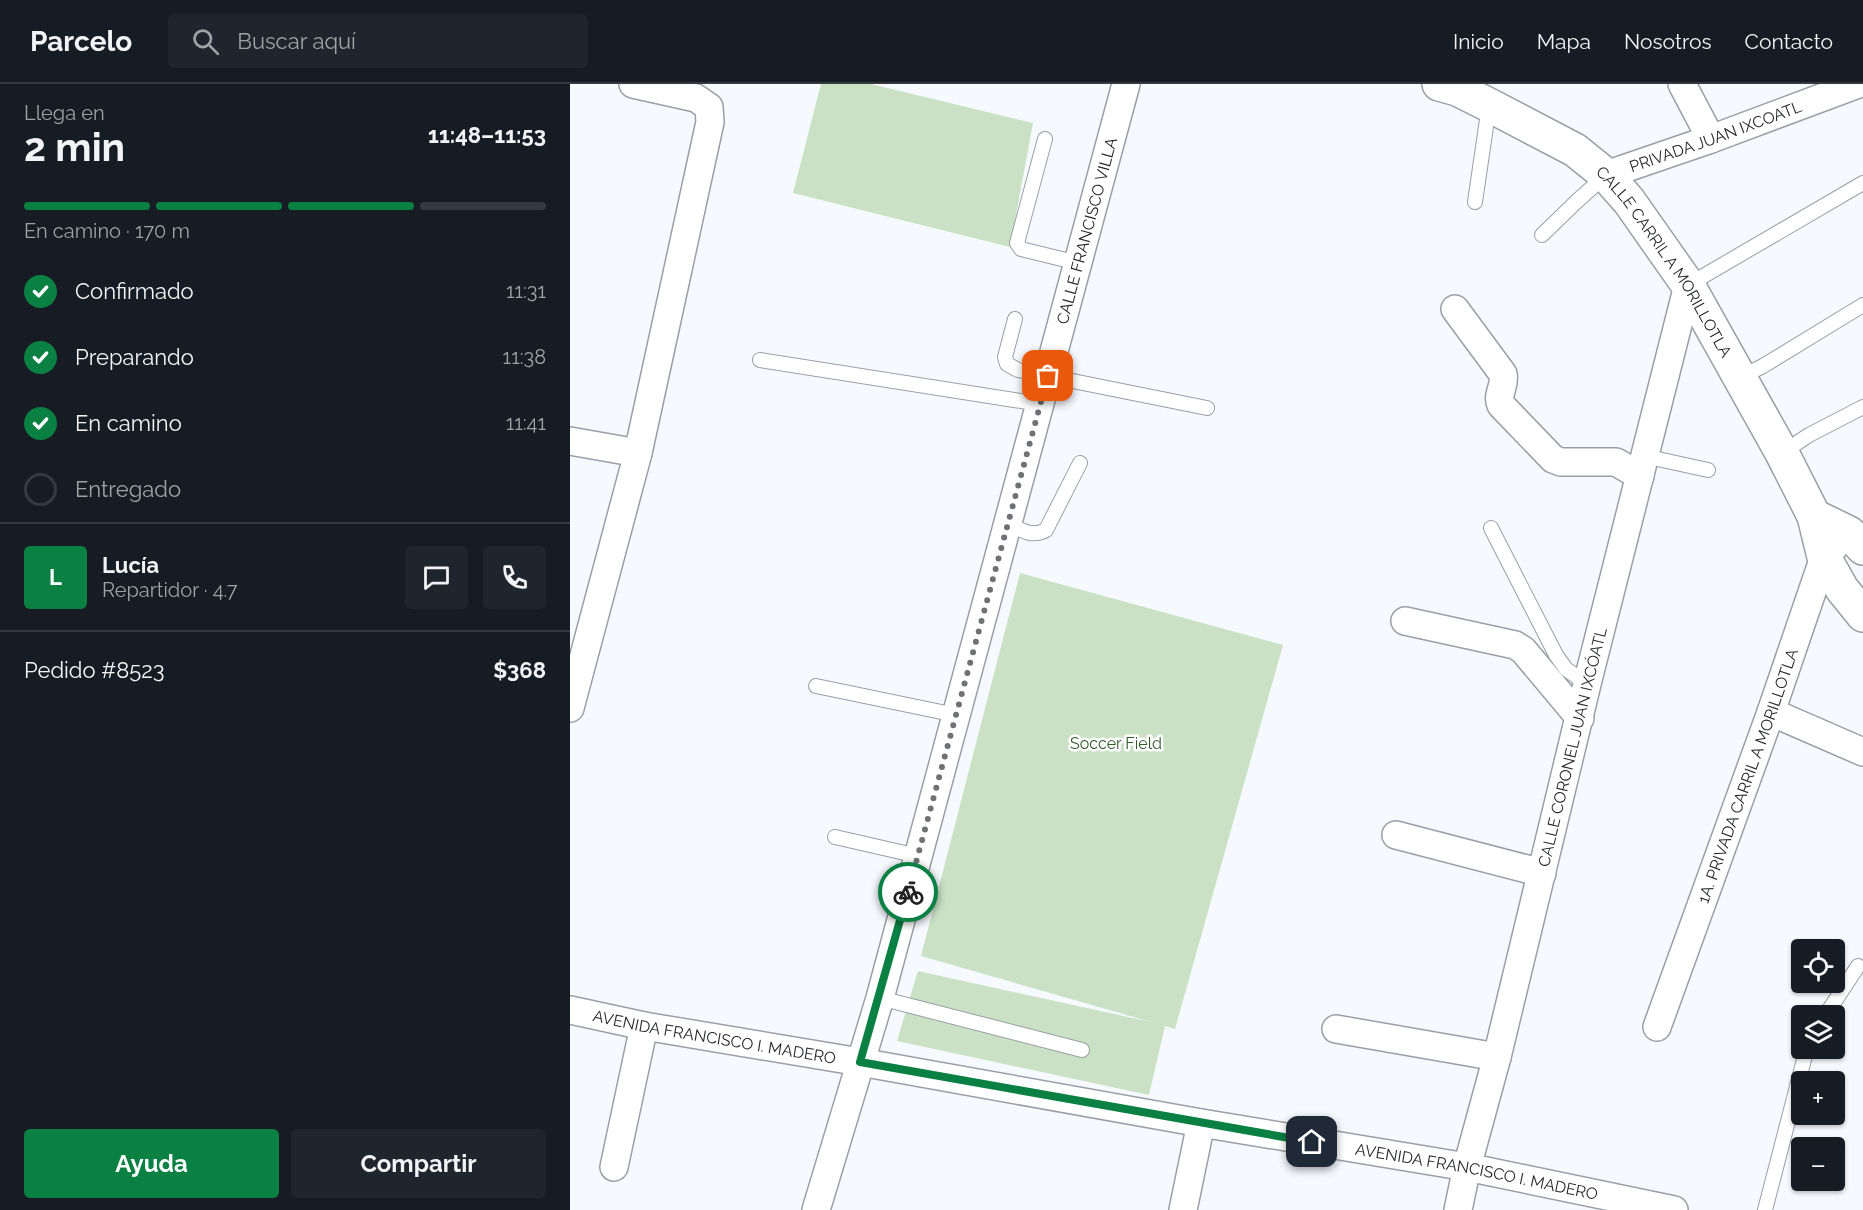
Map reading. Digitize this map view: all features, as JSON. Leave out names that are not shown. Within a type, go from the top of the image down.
[{"type":"street","points":[[570,708],[638,453],[711,122],[709,107],[696,98],[633,84]]},
{"type":"street","name":"CALLE FRANCISCO VILLA","points":[[816,1210],[880,998],[1126,84]]},
{"type":"street","points":[[1682,84],[1711,139]]},
{"type":"street","name":"PRIVADA JUAN IXCOATL","points":[[1606,175],[1711,139],[1858,84]]},
{"type":"street","name":"CALLE CARRIL A MORILLOTLA","points":[[1451,86],[1575,150],[1606,175],[1629,201],[1688,285],[1782,453],[1814,516],[1824,557],[1842,589],[1863,615]]},
{"type":"street","name":"CALLE CORONEL JUAN IXCÓATL","points":[[1458,1210],[1688,285]]},
{"type":"street","points":[[1455,309],[1503,374],[1504,382],[1499,398],[1501,405],[1553,459],[1561,462],[1617,462],[1642,466]]},
{"type":"street","points":[[570,441],[638,453]]},
{"type":"street","points":[[1814,516],[1858,536]]},
{"type":"street","name":"1A. PRIVADA CARRIL A MORILLOTLA","points":[[1657,1027],[1771,712],[1824,557],[1858,536]]},
{"type":"street","points":[[1405,621],[1515,645],[1522,650],[1580,718]]},
{"type":"street","points":[[1771,712],[1863,752]]},
{"type":"street","points":[[1396,835],[1542,873]]},
{"type":"street","name":"AVENIDA FRANCISCO I. MADERO","points":[[570,1010],[644,1026],[1467,1167],[1674,1210]]},
{"type":"street","points":[[614,1167],[644,1026]]},
{"type":"street","points":[[1336,1029],[1497,1057]]},
{"type":"street","points":[[1183,1210],[1201,1123]]},
{"type":"lane","points":[[1474,202],[1489,105]]},
{"type":"lane","points":[[1045,139],[1017,243],[1021,249],[1078,263]]},
{"type":"lane","points":[[1542,235],[1606,175]]},
{"type":"lane","points":[[1688,285],[1863,183]]},
{"type":"lane","points":[[1739,378],[1863,305]]},
{"type":"lane","points":[[1015,319],[1005,357],[1007,364],[1018,370],[1207,408]]},
{"type":"lane","points":[[760,360],[1040,404]]},
{"type":"lane","points":[[1782,453],[1809,435],[1863,407]]},
{"type":"lane","points":[[1008,523],[1031,534],[1039,534],[1046,530],[1080,463]]},
{"type":"lane","points":[[1642,466],[1708,470]]},
{"type":"lane","points":[[1491,528],[1556,655],[1566,669],[1587,684]]},
{"type":"lane","points":[[816,686],[956,715]]},
{"type":"lane","points":[[835,837],[918,856]]},
{"type":"lane","points":[[1832,1005],[1858,966]]},
{"type":"lane","points":[[880,998],[1082,1050]]},
{"type":"lane","points":[[1765,1210],[1804,1059]]},
{"type":"green space","points":[[821,84],[871,84],[1033,123],[1010,247],[793,193]]},
{"type":"green space","name":"Soccer Field","points":[[1020,573],[1283,645],[1175,1029],[1165,1026],[1149,1095],[897,1041],[918,971],[1151,1022],[921,956]]},
{"type":"way so far","points":[[908,892],[1048,376]]},
{"type":"route","points":[[908,892],[880,998],[860,1062],[1312,1142]]}]
